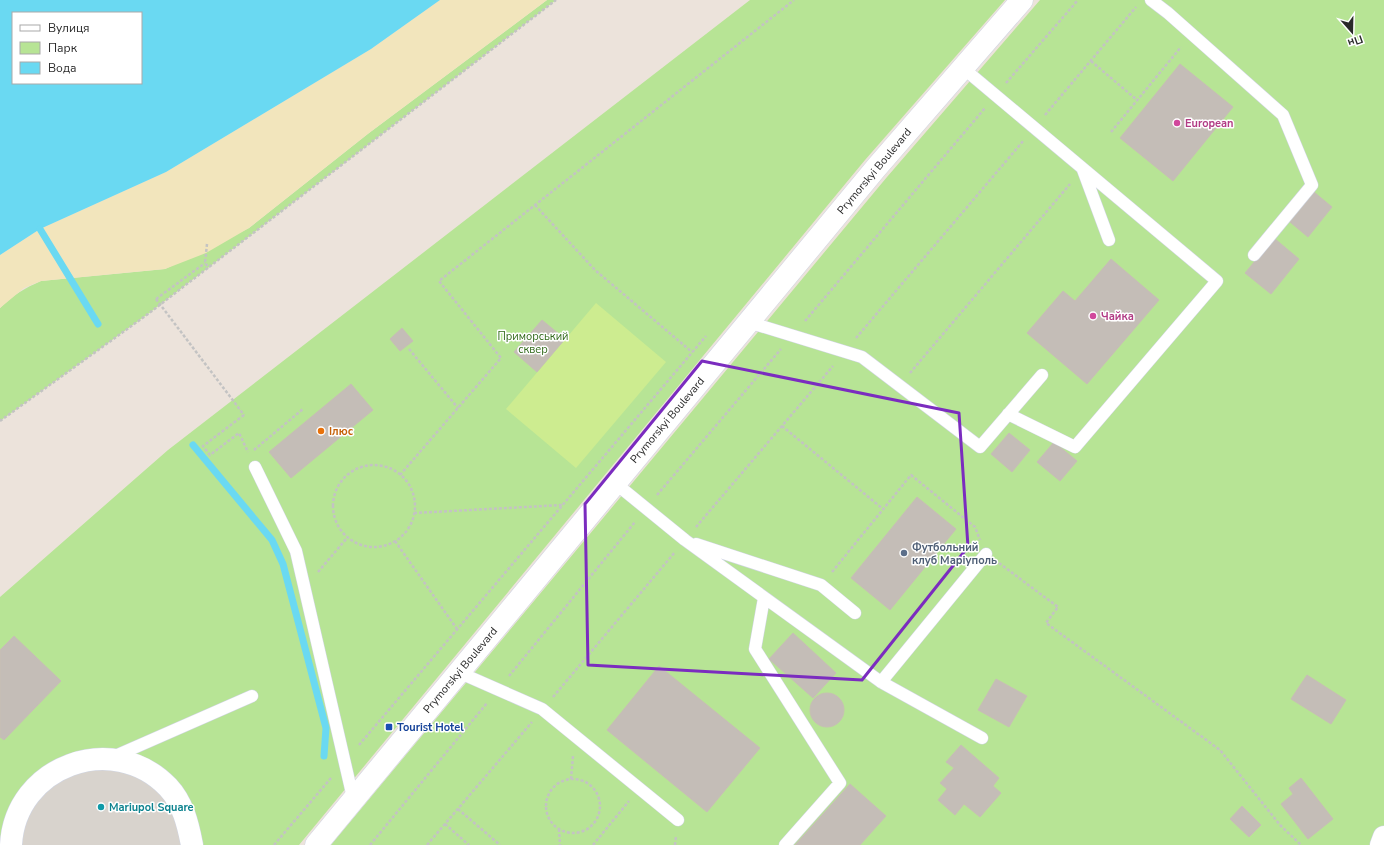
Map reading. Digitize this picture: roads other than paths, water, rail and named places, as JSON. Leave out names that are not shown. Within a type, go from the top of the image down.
[{"type":"street","name":"Prymorskyi Boulevard","points":[[316,845],[353,798],[876,168],[1022,0]]},
{"type":"street","points":[[11,845],[12,830],[24,799],[47,776],[77,761],[110,759],[142,767],[168,787],[186,815],[192,845]]},
{"type":"street","points":[[1382,845],[1384,837]]},
{"type":"lane","points":[[1151,0],[1192,34],[1283,115],[1312,185],[1254,255]]},
{"type":"lane","points":[[963,68],[1217,281],[1075,447],[1008,414]]},
{"type":"lane","points":[[1083,169],[1109,240]]},
{"type":"lane","points":[[748,322],[862,357],[980,447],[1042,375]]},
{"type":"lane","points":[[255,467],[296,551],[353,798]]},
{"type":"lane","points":[[615,483],[685,540],[881,682],[982,738]]},
{"type":"lane","points":[[685,540],[821,585],[854,613]]},
{"type":"lane","points":[[881,682],[986,554]]},
{"type":"lane","points":[[764,598],[754,649],[840,783],[785,845]]},
{"type":"lane","points":[[458,672],[542,709],[678,820]]},
{"type":"lane","points":[[110,759],[252,696]]},
{"type":"water","points":[[0,0],[440,0],[371,49],[166,172],[40,229],[0,255]]},
{"type":"waterway","points":[[40,229],[98,324]]},
{"type":"waterway","points":[[193,445],[272,540],[283,564],[326,728],[324,756]]},
{"type":"place","name":"European","points":[[1177,123]]},
{"type":"place","name":"Чайка","points":[[1093,316]]},
{"type":"place","name":"Ілюс","points":[[321,431]]},
{"type":"place","name":"Футбольний клуб Маріуполь","points":[[904,553]]},
{"type":"place","name":"Tourist Hotel","points":[[389,727]]},
{"type":"place","name":"Mariupol Square","points":[[101,807]]},
{"type":"park label","name":"Приморський сквер","points":[[533,342]]}]
